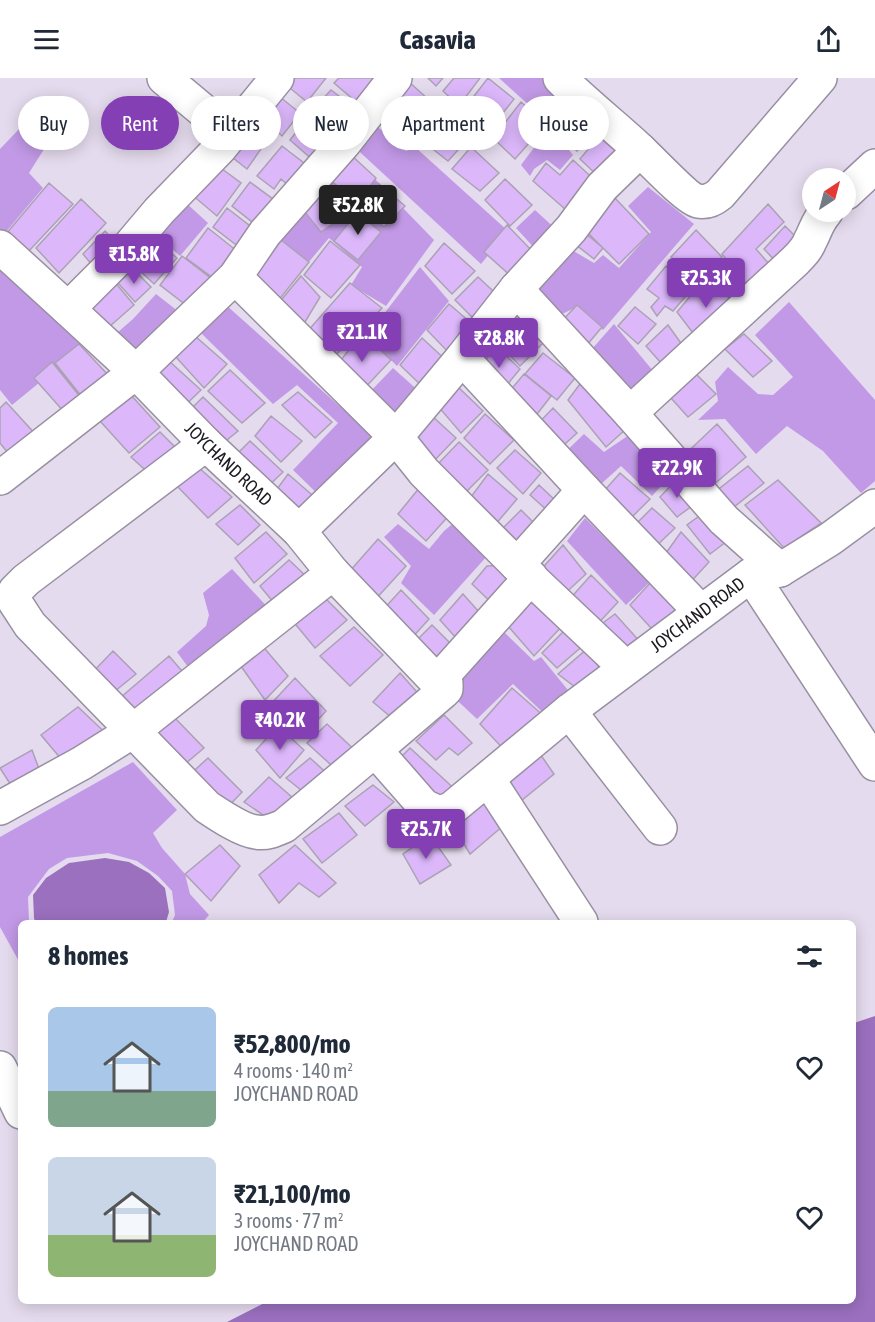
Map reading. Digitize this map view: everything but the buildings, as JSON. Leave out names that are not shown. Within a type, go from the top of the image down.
[{"type":"street","points":[[164,78],[191,101]]},
{"type":"street","points":[[262,96],[277,78]]},
{"type":"street","points":[[0,478],[136,372],[235,277],[265,233],[345,142],[395,78]]},
{"type":"street","points":[[560,78],[689,196],[699,202],[713,199],[720,194],[820,78]]},
{"type":"street","points":[[68,309],[121,256],[159,211],[218,150]]},
{"type":"street","points":[[299,531],[396,437],[516,289],[571,229],[602,187],[640,150]]},
{"type":"street","points":[[856,184],[875,166]]},
{"type":"street","points":[[630,413],[795,261],[806,249],[819,222]]},
{"type":"street","name":"JOYCHAND ROAD","points":[[0,247],[136,372],[206,444],[299,531],[333,573],[442,682]]},
{"type":"street","points":[[235,277],[396,437],[424,472],[626,668]]},
{"type":"street","points":[[516,289],[630,413],[724,520],[765,572],[875,764]]},
{"type":"street","points":[[462,358],[701,612]]},
{"type":"street","points":[[206,444],[26,580],[15,591],[15,602],[30,626],[207,807],[225,819],[253,832],[268,832],[284,826],[446,689],[442,682],[584,490]]},
{"type":"street","name":"JOYCHAND ROAD","points":[[375,750],[424,806],[439,813],[452,809],[569,711],[701,612],[765,572],[830,539],[874,509]]},
{"type":"street","points":[[3,799],[82,763],[133,731],[333,573]]},
{"type":"street","points":[[569,711],[660,828]]},
{"type":"street","points":[[488,779],[580,920]]},
{"type":"street","points":[[0,1068],[18,1106]]},
{"type":"shaded area","points":[[499,78],[542,78],[562,96],[519,96]]},
{"type":"shaded area","points":[[372,122],[381,130],[381,150],[418,150],[508,231],[481,264],[358,150],[369,150],[369,125]]},
{"type":"shaded area","points":[[18,130],[18,150],[43,150],[29,173],[43,188],[0,239],[0,149]]},
{"type":"shaded area","points":[[342,150],[347,150],[434,240],[386,306],[351,285],[362,267],[329,238],[308,263],[274,236]]},
{"type":"shaded area","points":[[532,150],[569,150],[573,155],[560,170],[547,160],[534,169],[530,176],[521,165]]},
{"type":"shaded area","points":[[648,187],[694,224],[603,330],[577,307],[562,314],[550,329],[525,303],[570,249],[594,263],[603,255],[619,268],[651,232],[628,206]]},
{"type":"shaded area","points":[[185,202],[208,223],[180,256],[158,237]]},
{"type":"shaded area","points":[[535,210],[559,232],[538,252],[516,228]]},
{"type":"shaded area","points":[[0,262],[83,347],[12,405],[0,390]]},
{"type":"shaded area","points":[[420,267],[449,301],[397,366],[367,336]]},
{"type":"shaded area","points":[[156,294],[188,319],[130,377],[102,346],[133,319]]},
{"type":"shaded area","points":[[789,302],[875,400],[875,481],[861,493],[823,451],[787,426],[756,454],[725,419],[698,420],[718,401],[715,382],[728,367],[758,394],[773,395],[793,377],[755,335]]},
{"type":"shaded area","points":[[226,305],[382,444],[329,505],[293,470],[338,423],[297,385],[273,404],[200,332]]},
{"type":"shaded area","points":[[614,324],[659,378],[630,406],[584,358]]},
{"type":"shaded area","points":[[393,368],[422,394],[398,424],[368,394]]},
{"type":"shaded area","points":[[584,434],[604,452],[629,435],[672,474],[652,496],[621,466],[600,485],[556,461]]},
{"type":"shaded area","points":[[585,518],[650,582],[626,605],[567,541]]},
{"type":"shaded area","points":[[456,521],[488,555],[434,615],[401,583],[411,566],[384,537],[398,524],[429,549]]},
{"type":"shaded area","points":[[232,569],[273,613],[196,678],[177,652],[206,626],[209,615],[203,593]]},
{"type":"shaded area","points":[[505,633],[534,661],[541,657],[581,706],[558,727],[513,684],[477,719],[446,690]]},
{"type":"shaded area","points":[[133,762],[177,810],[153,833],[162,848],[185,874],[190,894],[209,915],[205,920],[173,920],[175,915],[172,891],[158,876],[137,861],[108,853],[67,858],[49,869],[28,897],[29,920],[18,920],[18,960],[0,927],[0,837]]},
{"type":"shaded area","points":[[105,858],[129,862],[149,873],[165,888],[169,912],[167,920],[34,920],[33,895],[46,878],[69,863]]},
{"type":"shaded area","points":[[875,1016],[875,1322],[227,1322],[262,1304],[856,1304],[856,1022]]}]
